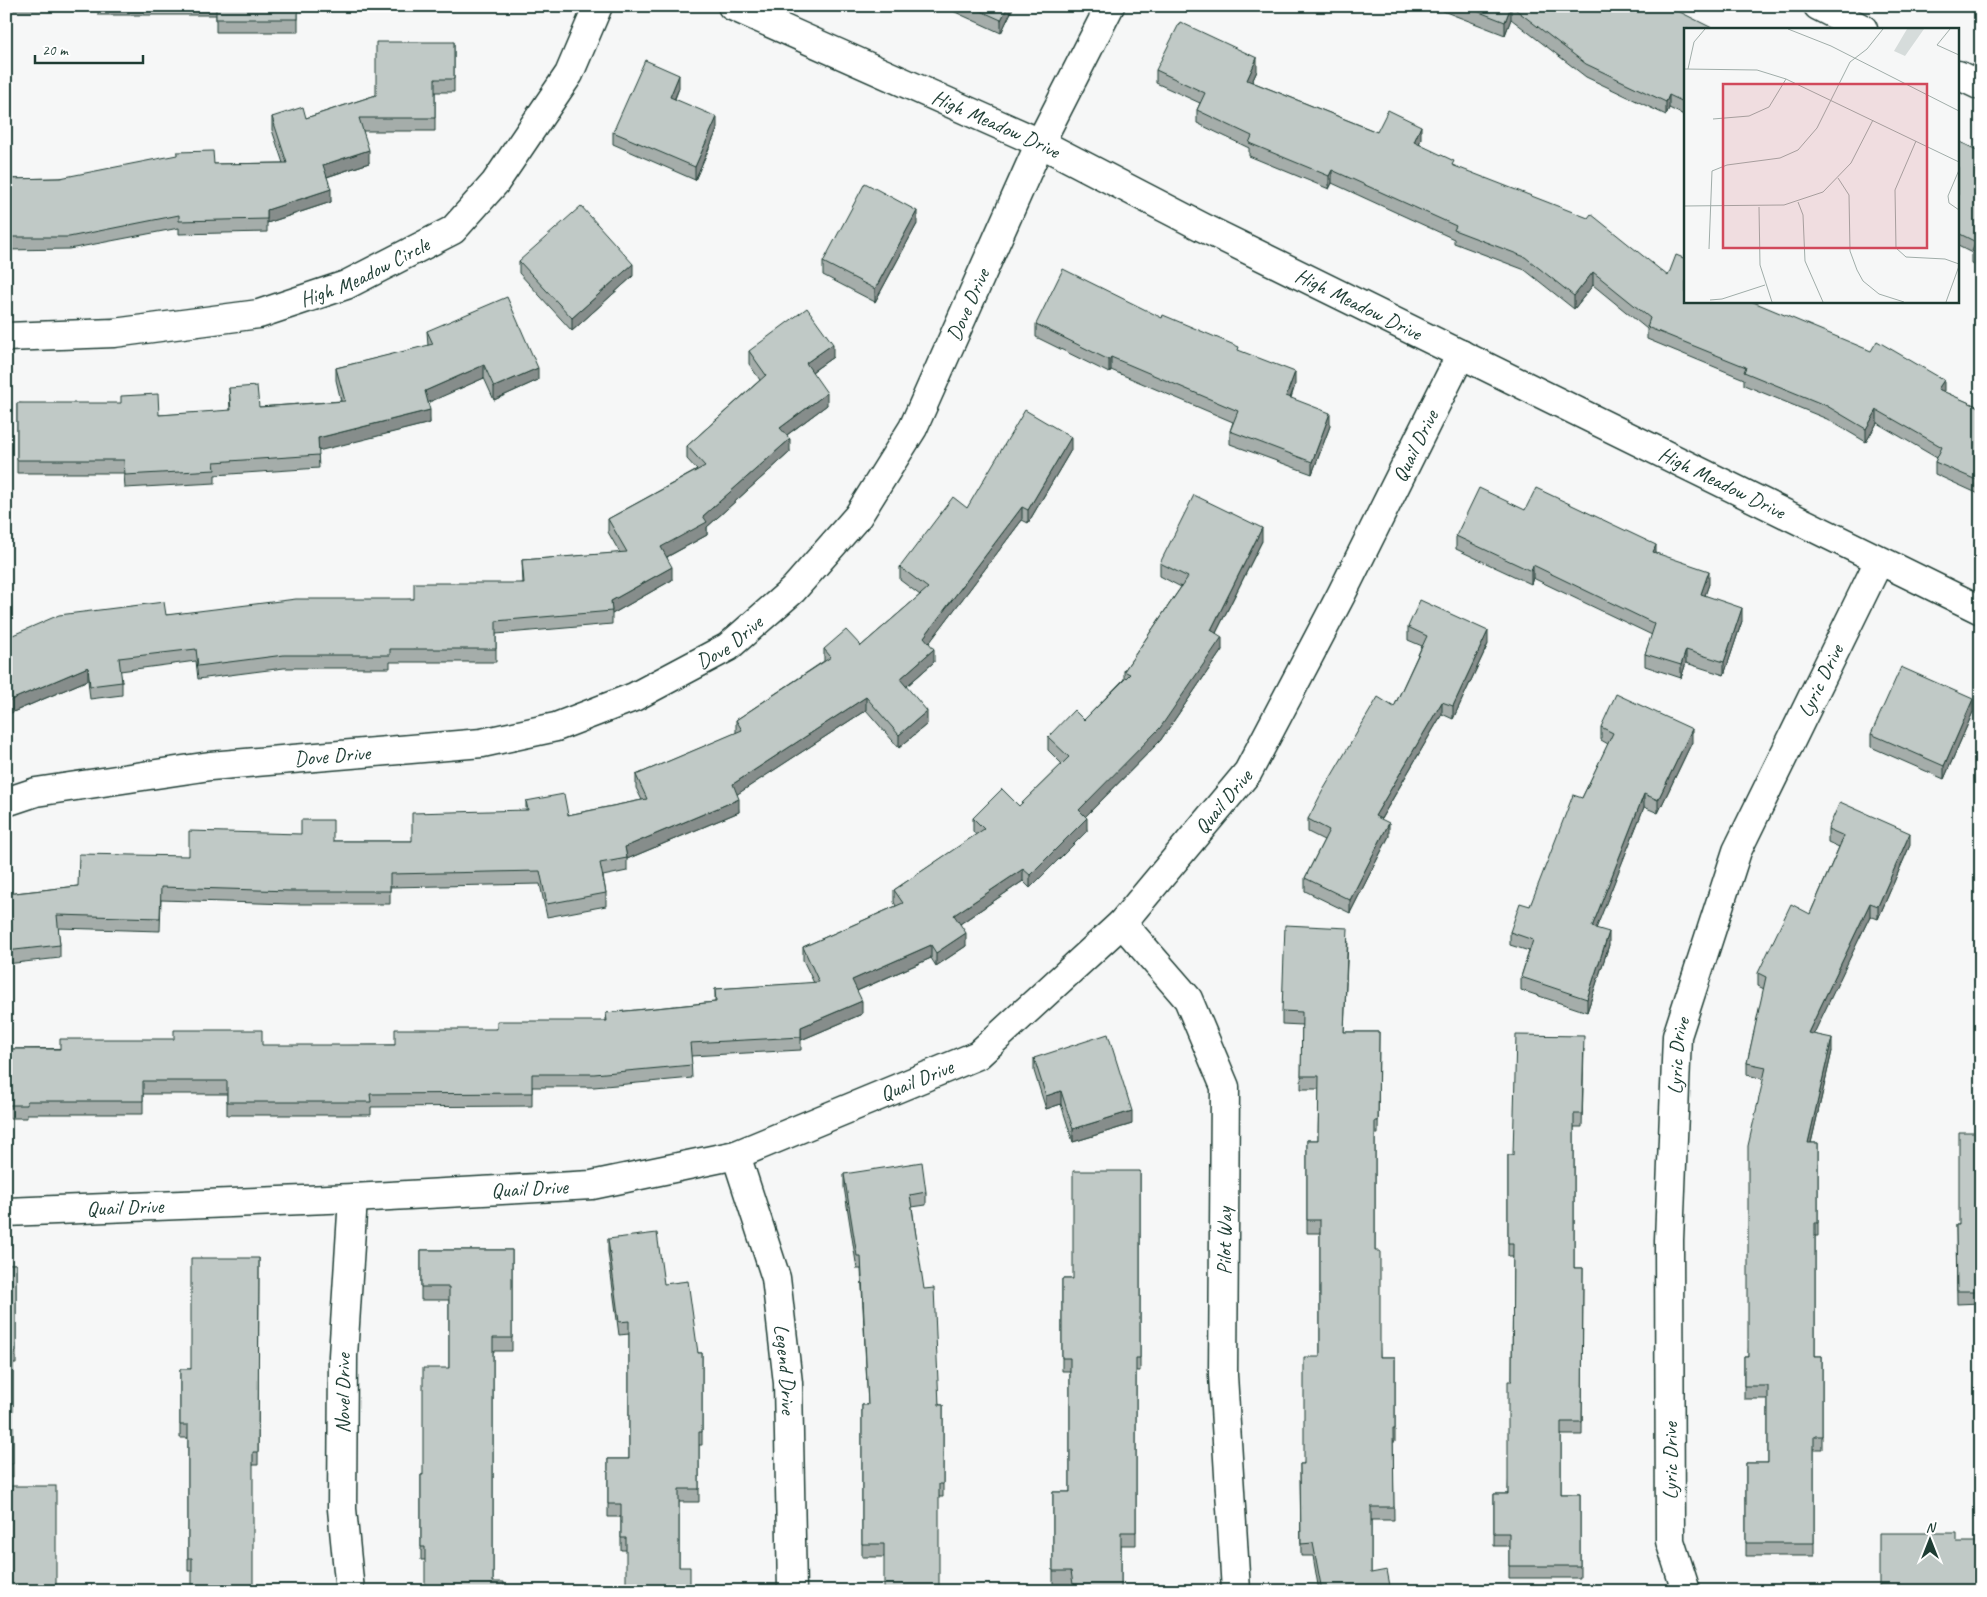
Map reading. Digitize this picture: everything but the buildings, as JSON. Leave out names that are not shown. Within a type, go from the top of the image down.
[{"type":"street","name":"High Meadow Circle","points":[[6,337],[114,333],[259,314],[346,285],[453,230],[495,183],[569,74],[598,6]]},
{"type":"street","name":"High Meadow Drive","points":[[732,6],[1040,143],[1202,227],[1981,610]]},
{"type":"street","name":"Dove Drive","points":[[6,802],[36,792],[210,766],[482,742],[556,727],[634,697],[728,648],[793,590],[858,516],[913,428],[1040,143],[1110,6]]},
{"type":"street","points":[[1818,6],[1862,28]]},
{"type":"street","points":[[1960,76],[1981,86]]},
{"type":"street","name":"Quail Drive","points":[[6,1212],[592,1186],[736,1155],[978,1055],[1122,923],[1248,772],[1341,595],[1461,354]]},
{"type":"street","name":"Lyric Drive","points":[[1686,1591],[1670,1541],[1668,1240],[1677,1036],[1737,851],[1879,561]]},
{"type":"street","name":"Pilot Way","points":[[1122,923],[1188,999],[1225,1087],[1223,1374],[1236,1591]]},
{"type":"street","name":"Legend Drive","points":[[736,1155],[776,1278],[788,1383],[792,1591]]},
{"type":"street","name":"Novel Drive","points":[[350,1591],[342,1509],[343,1356],[353,1198]]}]
